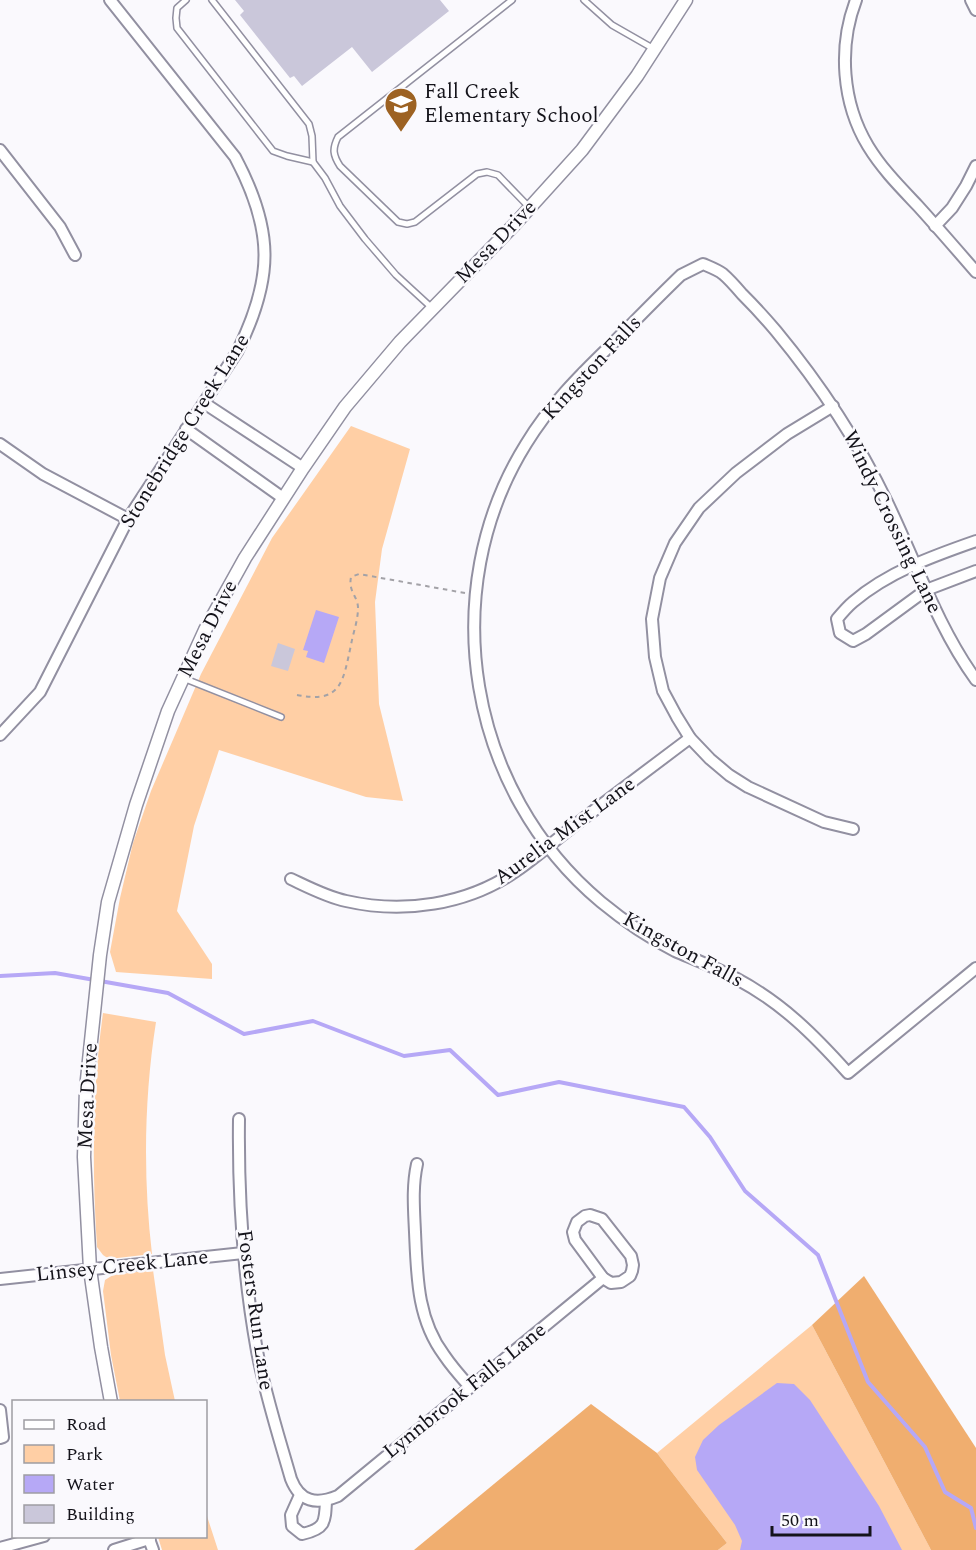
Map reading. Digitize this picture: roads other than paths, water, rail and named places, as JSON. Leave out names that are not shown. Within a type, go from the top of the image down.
[{"type":"street","name":"Stonebridge Creek Lane","points":[[0,735],[40,692],[128,519],[237,352],[250,327],[260,298],[264,271],[264,241],[259,212],[249,183],[235,157],[110,0]]},
{"type":"street","name":"Mesa Drive","points":[[111,1400],[90,1269],[84,1157],[86,1089],[108,902],[136,805],[168,711],[205,630],[245,558],[345,407],[400,342],[582,150],[636,76],[686,0]]},
{"type":"street","points":[[856,0],[846,36],[844,66],[855,118],[880,165],[976,272]]},
{"type":"street","points":[[971,0],[976,10]]},
{"type":"street","points":[[0,150],[60,226],[75,255]]},
{"type":"street","points":[[936,226],[952,208],[976,166]]},
{"type":"street","name":"Windy Crossing Lane","points":[[703,264],[722,273],[767,320],[800,360],[833,406],[887,502],[944,628],[976,681]]},
{"type":"street","name":"Kingston Falls","points":[[703,264],[681,275],[576,379],[548,411],[511,471],[491,518],[474,595],[473,634],[477,673],[484,713],[493,744],[512,790],[527,816],[570,874],[601,903],[638,930],[672,949],[737,979],[780,1006],[815,1037],[848,1073],[976,969]]},
{"type":"street","points":[[204,403],[303,468]]},
{"type":"street","points":[[833,406],[787,434],[736,473],[699,508],[671,552],[660,578],[652,619],[655,657],[663,691],[690,738],[710,759],[748,788],[824,822],[853,829]]},
{"type":"street","points":[[186,429],[284,498]]},
{"type":"street","points":[[0,444],[43,474],[128,519]]},
{"type":"street","points":[[976,541],[888,577],[853,602],[837,619],[840,633],[853,641],[926,590],[976,571]]},
{"type":"street","name":"Aurelia Mist Lane","points":[[291,879],[343,901],[395,908],[424,906],[481,890],[515,872],[690,738]]},
{"type":"street","name":"Fosters Run Lane","points":[[239,1119],[243,1253],[257,1350],[291,1479],[300,1496]]},
{"type":"street","points":[[417,1164],[413,1190],[417,1279],[421,1307],[437,1345],[470,1387]]},
{"type":"street","points":[[594,1215],[602,1220],[633,1261],[632,1271],[626,1280],[611,1283],[603,1278],[573,1237],[577,1222],[585,1216],[594,1215]]},
{"type":"street","name":"Linsey Creek Lane","points":[[0,1279],[243,1253]]},
{"type":"street","name":"Lynnbrook Falls Lane","points":[[326,1501],[338,1496],[603,1278]]},
{"type":"street","points":[[0,1410],[2,1438]]},
{"type":"street","points":[[300,1496],[326,1501],[326,1520],[317,1531],[302,1534],[292,1526],[291,1515],[300,1496]]},
{"type":"street","points":[[0,1548],[37,1538]]},
{"type":"street","points":[[114,1550],[150,1542]]},
{"type":"lane","points":[[186,0],[177,8],[177,28],[273,151],[313,162]]},
{"type":"lane","points":[[212,0],[309,124],[313,162],[340,206],[396,275],[432,308]]},
{"type":"lane","points":[[512,0],[338,137],[333,147],[334,156],[340,166],[398,222],[407,224],[415,222],[477,174],[487,172],[498,175],[530,207]]},
{"type":"lane","points":[[584,0],[612,25],[654,49]]},
{"type":"lane","points":[[183,678],[281,717]]},
{"type":"water","points":[[316,610],[339,617],[324,663],[306,657],[308,651],[303,650]]},
{"type":"water","points":[[777,1383],[794,1384],[810,1400],[879,1506],[902,1550],[740,1550],[742,1541],[735,1525],[697,1470],[695,1457],[703,1440],[719,1425]]},
{"type":"waterway","points":[[0,976],[55,973],[168,993],[244,1034],[313,1021],[404,1056],[450,1050],[498,1095],[559,1082],[684,1107],[710,1137],[745,1191],[818,1255],[868,1382],[925,1447],[945,1492],[971,1508],[976,1528]]},
{"type":"place","name":"Fall Creek Elementary School","points":[[401,133]]}]
